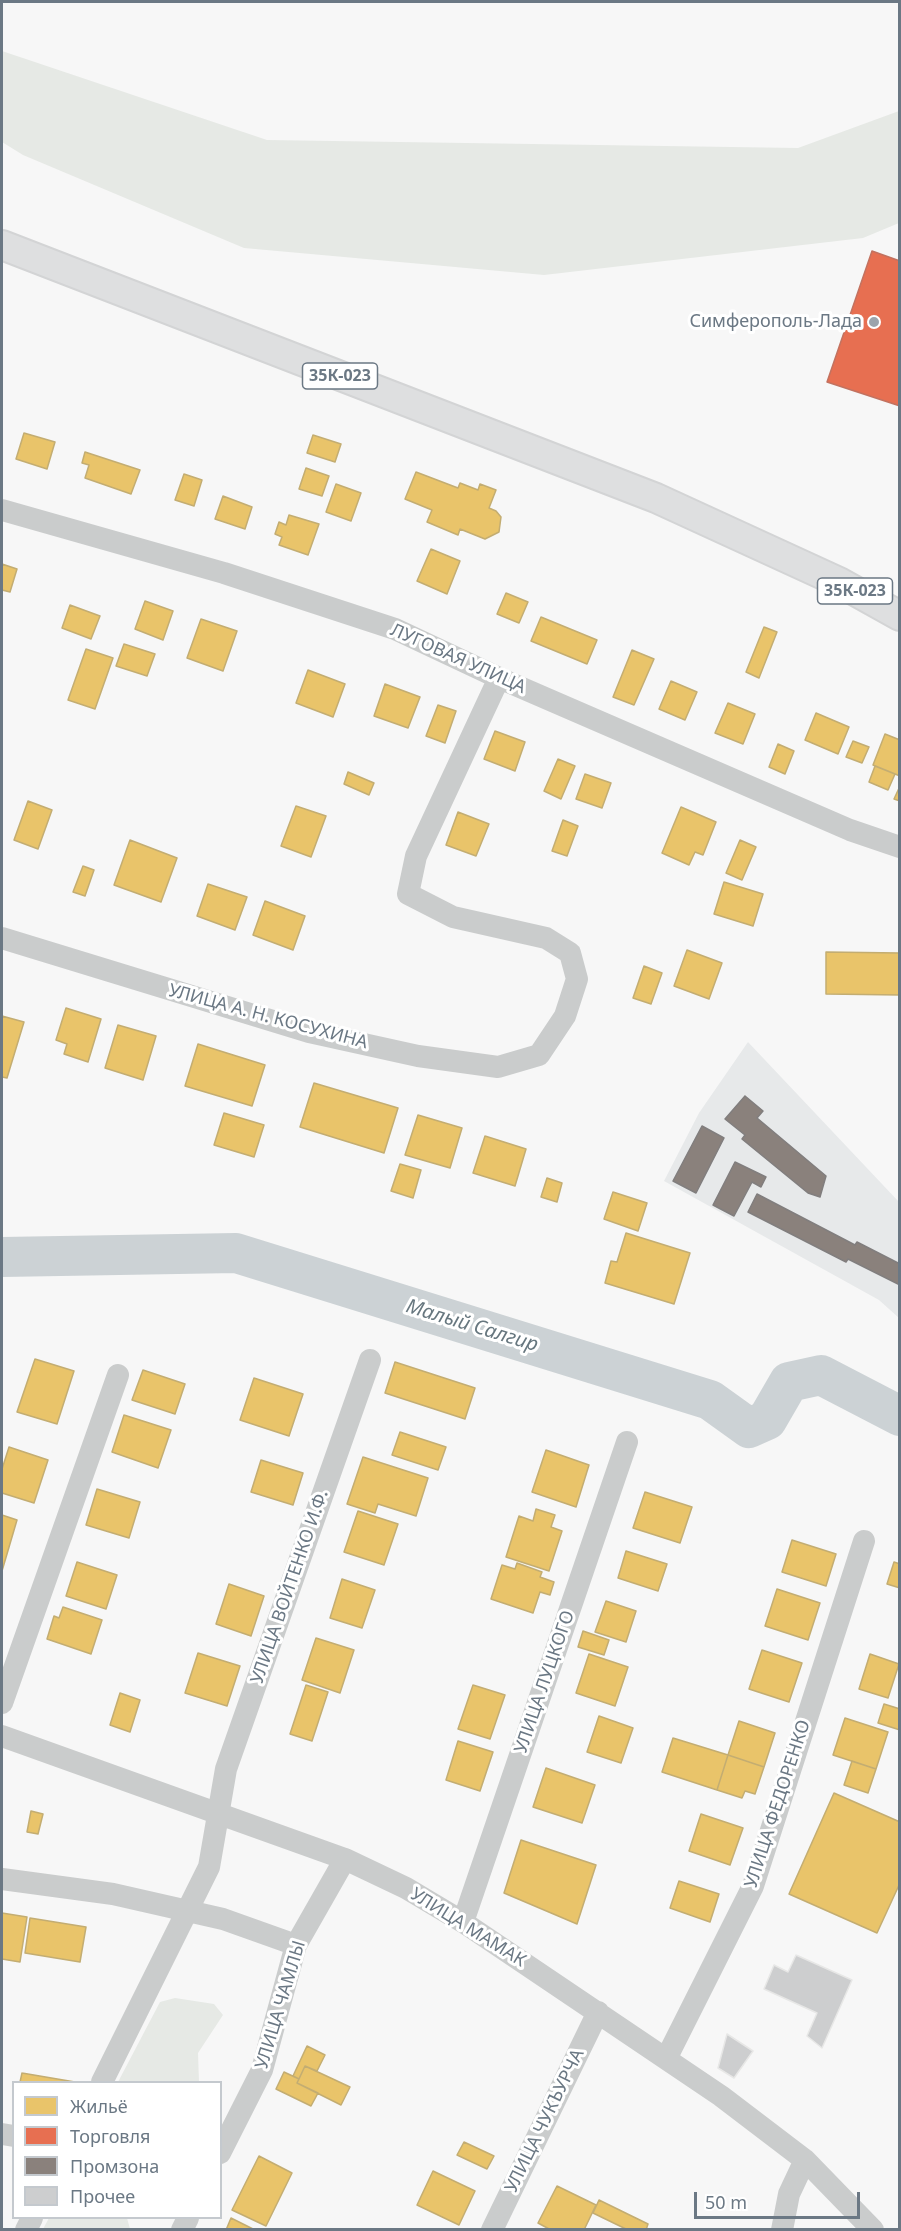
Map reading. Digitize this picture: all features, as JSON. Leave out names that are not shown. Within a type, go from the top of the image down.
[{"type":"main road","name":"35К-023","points":[[2,245],[656,498],[838,582],[900,616]]},
{"type":"street","name":"ЛУГОВАЯ УЛИЦА","points":[[2,510],[224,573],[395,629],[499,678],[850,830],[900,847]]},
{"type":"street","name":"УЛИЦА А. Н. КОСУХИНА","points":[[2,938],[309,1032],[498,1067],[539,1055],[565,1016],[577,979],[570,953],[546,938],[453,917],[408,894],[416,856],[499,678]]},
{"type":"street","name":"УЛИЦА ВОЙТЕНКО И.Ф.","points":[[103,2081],[210,1867],[220,1817],[226,1769],[370,1360]]},
{"type":"street","points":[[2,1703],[118,1375]]},
{"type":"street","name":"УЛИЦА ЛУЦКОГО","points":[[463,1922],[627,1442]]},
{"type":"street","name":"УЛИЦА ФЕДОРЕНКО","points":[[667,2057],[753,1886],[864,1541]]},
{"type":"street","name":"УЛИЦА МАМАК","points":[[2,1736],[220,1817],[345,1859],[406,1888],[463,1922],[667,2057],[805,2160],[873,2229]]},
{"type":"street","name":"УЛИЦА ЧАМЛЫ","points":[[222,2149],[262,2070],[296,1945],[345,1859]]},
{"type":"street","points":[[2,1879],[113,1894],[224,1919],[296,1945]]},
{"type":"street","name":"УЛИЦА ЧУКЪУРЧА","points":[[492,2229],[598,2012]]},
{"type":"street","points":[[782,2229],[789,2194],[805,2160]]},
{"type":"shaded area","points":[[2,51],[267,140],[798,148],[899,111],[899,223],[863,238],[544,275],[244,248],[23,155],[2,142]]},
{"type":"shaded area","points":[[748,1042],[899,1202],[899,1318],[879,1300],[664,1181],[699,1113]]},
{"type":"shaded area","points":[[175,1998],[214,2004],[223,2015],[198,2053],[199,2081],[119,2081],[160,2002]]},
{"type":"shaded area","points":[[48,2219],[127,2219],[130,2229],[43,2229]]},
{"type":"building: Жильё","points":[[24,433],[55,442],[47,469],[16,459]]},
{"type":"building: Жильё","points":[[313,435],[341,444],[335,462],[307,453]]},
{"type":"building: Жильё","points":[[85,452],[140,470],[131,494],[85,478],[89,465],[82,463]]},
{"type":"building: Жильё","points":[[306,468],[329,476],[322,496],[299,489]]},
{"type":"building: Жильё","points":[[416,472],[458,488],[460,483],[478,490],[480,484],[496,490],[489,508],[501,517],[499,532],[485,539],[460,529],[458,535],[427,522],[432,510],[405,499]]},
{"type":"building: Жильё","points":[[184,474],[202,480],[194,506],[175,500]]},
{"type":"building: Жильё","points":[[336,484],[361,493],[351,521],[326,512]]},
{"type":"building: Жильё","points":[[223,496],[252,507],[245,529],[215,519]]},
{"type":"building: Жильё","points":[[289,515],[319,524],[308,555],[279,545],[282,537],[275,534],[279,522],[286,525]]},
{"type":"building: Жильё","points":[[431,549],[460,561],[447,594],[417,581]]},
{"type":"building: Жильё","points":[[2,564],[17,569],[10,592],[2,590]]},
{"type":"building: Жильё","points":[[506,593],[528,602],[519,623],[497,614]]},
{"type":"building: Жильё","points":[[145,601],[173,611],[163,640],[135,629]]},
{"type":"building: Жильё","points":[[70,605],[100,616],[91,639],[62,628]]},
{"type":"building: Жильё","points":[[541,617],[597,640],[587,664],[531,641]]},
{"type":"building: Жильё","points":[[201,619],[237,631],[223,671],[187,658]]},
{"type":"building: Жильё","points":[[764,627],[777,632],[759,678],[746,672]]},
{"type":"building: Жильё","points":[[124,644],[155,654],[147,676],[116,666]]},
{"type":"building: Жильё","points":[[86,649],[113,658],[95,709],[68,700]]},
{"type":"building: Жильё","points":[[632,650],[654,659],[634,705],[613,697]]},
{"type":"building: Жильё","points":[[308,670],[345,684],[333,717],[296,703]]},
{"type":"building: Жильё","points":[[671,681],[697,692],[685,720],[659,709]]},
{"type":"building: Жильё","points":[[385,684],[420,697],[408,728],[374,716]]},
{"type":"building: Жильё","points":[[728,703],[755,714],[743,744],[715,733]]},
{"type":"building: Жильё","points":[[438,705],[456,711],[445,743],[426,736]]},
{"type":"building: Жильё","points":[[816,713],[849,727],[838,754],[805,740]]},
{"type":"building: Жильё","points":[[495,731],[525,742],[515,771],[484,759]]},
{"type":"building: Жильё","points":[[885,734],[900,740],[900,776],[873,765]]},
{"type":"building: Жильё","points":[[853,741],[869,747],[862,763],[846,757]]},
{"type":"building: Жильё","points":[[778,744],[794,751],[785,774],[769,767]]},
{"type":"building: Жильё","points":[[558,759],[575,766],[561,799],[544,791]]},
{"type":"building: Жильё","points":[[875,766],[895,774],[888,790],[869,782]]},
{"type":"building: Жильё","points":[[348,772],[374,783],[369,795],[344,784]]},
{"type":"building: Жильё","points":[[585,774],[611,783],[602,808],[576,799]]},
{"type":"building: Жильё","points":[[900,786],[900,801],[894,799]]},
{"type":"building: Жильё","points":[[28,801],[52,810],[38,849],[14,840]]},
{"type":"building: Жильё","points":[[296,806],[326,816],[311,857],[281,846]]},
{"type":"building: Жильё","points":[[681,807],[716,822],[703,855],[695,852],[689,865],[662,853]]},
{"type":"building: Жильё","points":[[458,812],[489,824],[476,856],[446,845]]},
{"type":"building: Жильё","points":[[563,820],[578,826],[567,856],[552,851]]},
{"type":"building: Жильё","points":[[130,840],[177,858],[161,902],[114,885]]},
{"type":"building: Жильё","points":[[740,840],[756,847],[742,880],[726,873]]},
{"type":"building: Жильё","points":[[83,866],[94,870],[85,896],[73,892]]},
{"type":"building: Жильё","points":[[724,882],[763,894],[753,926],[714,914]]},
{"type":"building: Жильё","points":[[208,884],[247,897],[235,930],[197,916]]},
{"type":"building: Жильё","points":[[265,901],[305,916],[293,950],[253,935]]},
{"type":"building: Жильё","points":[[687,950],[722,963],[709,999],[674,986]]},
{"type":"building: Жильё","points":[[826,952],[900,953],[900,995],[826,994]]},
{"type":"building: Жильё","points":[[644,966],[662,973],[651,1004],[633,998]]},
{"type":"building: Жильё","points":[[66,1008],[101,1019],[88,1062],[64,1054],[67,1044],[56,1040]]},
{"type":"building: Жильё","points":[[2,1016],[24,1022],[7,1078],[2,1077]]},
{"type":"building: Жильё","points":[[118,1025],[156,1036],[143,1080],[105,1068]]},
{"type":"building: Жильё","points":[[198,1044],[265,1065],[252,1106],[185,1086]]},
{"type":"building: Жильё","points":[[314,1083],[398,1108],[384,1153],[300,1127]]},
{"type":"building: Жильё","points":[[224,1113],[264,1125],[254,1157],[214,1145]]},
{"type":"building: Жильё","points":[[418,1115],[462,1128],[450,1168],[405,1155]]},
{"type":"building: Жильё","points":[[485,1136],[526,1149],[515,1186],[473,1173]]},
{"type":"building: Жильё","points":[[400,1164],[421,1170],[413,1198],[391,1191]]},
{"type":"building: Жильё","points":[[547,1178],[562,1183],[557,1202],[541,1197]]},
{"type":"building: Жильё","points":[[613,1192],[647,1203],[638,1231],[604,1219]]},
{"type":"building: Жильё","points":[[626,1233],[690,1253],[674,1304],[605,1283],[611,1261],[617,1262]]},
{"type":"building: Жильё","points":[[35,1359],[74,1371],[57,1424],[17,1412]]},
{"type":"building: Жильё","points":[[395,1362],[475,1388],[465,1419],[385,1393]]},
{"type":"building: Жильё","points":[[143,1370],[185,1384],[175,1414],[132,1400]]},
{"type":"building: Жильё","points":[[254,1378],[303,1394],[289,1436],[240,1420]]},
{"type":"building: Жильё","points":[[124,1415],[171,1430],[158,1468],[112,1452]]},
{"type":"building: Жильё","points":[[400,1432],[446,1447],[438,1470],[392,1455]]},
{"type":"building: Жильё","points":[[9,1447],[48,1460],[34,1503],[2,1493],[2,1469]]},
{"type":"building: Жильё","points":[[546,1450],[589,1465],[576,1507],[532,1492]]},
{"type":"building: Жильё","points":[[363,1457],[428,1478],[416,1516],[378,1504],[375,1513],[347,1504]]},
{"type":"building: Жильё","points":[[261,1460],[303,1473],[293,1505],[251,1492]]},
{"type":"building: Жильё","points":[[97,1489],[140,1502],[129,1538],[86,1525]]},
{"type":"building: Жильё","points":[[645,1492],[692,1507],[680,1543],[633,1528]]},
{"type":"building: Жильё","points":[[536,1509],[555,1515],[551,1527],[562,1531],[549,1571],[506,1557],[519,1516],[533,1521]]},
{"type":"building: Жильё","points":[[358,1511],[398,1524],[384,1565],[344,1552]]},
{"type":"building: Жильё","points":[[2,1515],[17,1520],[2,1571]]},
{"type":"building: Жильё","points":[[792,1540],[836,1554],[826,1586],[782,1572]]},
{"type":"building: Жильё","points":[[626,1551],[667,1564],[658,1591],[618,1578]]},
{"type":"building: Жильё","points":[[77,1562],[117,1575],[106,1609],[66,1596]]},
{"type":"building: Жильё","points":[[894,1562],[900,1564],[900,1588],[887,1584]]},
{"type":"building: Жильё","points":[[517,1563],[542,1572],[540,1577],[554,1582],[550,1595],[540,1592],[533,1613],[491,1599],[502,1565],[515,1569]]},
{"type":"building: Жильё","points":[[342,1579],[375,1590],[362,1628],[330,1618]]},
{"type":"building: Жильё","points":[[229,1584],[264,1596],[251,1636],[216,1624]]},
{"type":"building: Жильё","points":[[777,1589],[820,1603],[808,1640],[765,1626]]},
{"type":"building: Жильё","points":[[606,1601],[636,1611],[626,1642],[595,1632]]},
{"type":"building: Жильё","points":[[63,1607],[102,1620],[91,1654],[47,1639],[54,1616],[59,1618]]},
{"type":"building: Жильё","points":[[583,1631],[609,1640],[604,1655],[578,1647]]},
{"type":"building: Жильё","points":[[316,1638],[354,1650],[340,1693],[302,1680]]},
{"type":"building: Жильё","points":[[762,1650],[802,1663],[789,1702],[749,1689]]},
{"type":"building: Жильё","points":[[198,1653],[240,1666],[227,1706],[185,1693]]},
{"type":"building: Жильё","points":[[589,1654],[628,1667],[615,1706],[576,1693]]},
{"type":"building: Жильё","points":[[870,1654],[899,1664],[888,1698],[859,1689]]},
{"type":"building: Жильё","points":[[306,1685],[328,1692],[312,1741],[290,1734]]},
{"type":"building: Жильё","points":[[473,1685],[505,1695],[490,1739],[458,1729]]},
{"type":"building: Жильё","points":[[120,1693],[140,1700],[130,1732],[110,1725]]},
{"type":"building: Жильё","points":[[884,1704],[900,1709],[900,1730],[878,1723]]},
{"type":"building: Жильё","points":[[599,1716],[633,1728],[621,1763],[587,1752]]},
{"type":"building: Жильё","points":[[845,1718],[888,1732],[876,1769],[833,1755]]},
{"type":"building: Жильё","points":[[739,1721],[775,1733],[764,1767],[728,1755]]},
{"type":"building: Жильё","points":[[673,1738],[728,1755],[717,1790],[662,1772]]},
{"type":"building: Жильё","points":[[458,1741],[493,1752],[480,1791],[446,1780]]},
{"type":"building: Жильё","points":[[728,1755],[764,1767],[755,1794],[745,1791],[742,1798],[717,1790]]},
{"type":"building: Жильё","points":[[852,1761],[876,1769],[868,1793],[844,1785]]},
{"type":"building: Жильё","points":[[546,1768],[595,1785],[582,1823],[533,1807]]},
{"type":"building: Жильё","points":[[834,1793],[900,1822],[900,1883],[877,1933],[789,1894]]},
{"type":"building: Жильё","points":[[31,1811],[43,1814],[38,1834],[27,1832]]},
{"type":"building: Жильё","points":[[701,1814],[743,1828],[730,1865],[689,1851]]},
{"type":"building: Жильё","points":[[521,1840],[596,1865],[577,1924],[504,1893]]},
{"type":"building: Жильё","points":[[679,1881],[719,1894],[710,1922],[670,1908]]},
{"type":"building: Жильё","points":[[2,1913],[27,1917],[20,1962],[2,1959]]},
{"type":"building: Жильё","points":[[30,1918],[86,1927],[80,1962],[25,1953]]},
{"type":"building: Жильё","points":[[307,2046],[325,2055],[317,2071],[305,2066],[299,2079],[293,2076]]},
{"type":"building: Жильё","points":[[305,2066],[350,2087],[341,2105],[297,2083]]},
{"type":"building: Жильё","points":[[284,2072],[299,2079],[297,2083],[318,2093],[311,2106],[276,2089]]},
{"type":"building: Жильё","points":[[22,2073],[69,2081],[20,2081]]},
{"type":"building: Жильё","points":[[464,2142],[494,2156],[487,2169],[457,2155]]},
{"type":"building: Жильё","points":[[259,2156],[292,2173],[266,2226],[232,2210]]},
{"type":"building: Жильё","points":[[433,2171],[475,2191],[459,2225],[417,2205]]},
{"type":"building: Жильё","points":[[557,2186],[596,2205],[584,2230],[551,2230],[538,2223]]},
{"type":"building: Жильё","points":[[599,2200],[648,2224],[646,2230],[628,2230],[593,2213]]},
{"type":"building: Жильё","points":[[231,2218],[255,2230],[226,2230]]},
{"type":"building: Торговля","name":"Симферополь-Лада","points":[[872,251],[900,261],[900,406],[827,382]]},
{"type":"building: Промзона","points":[[745,1096],[763,1111],[757,1118],[826,1176],[820,1197],[808,1193],[742,1139],[745,1135],[725,1119]]},
{"type":"building: Промзона","points":[[702,1126],[724,1138],[696,1193],[673,1181]]},
{"type":"building: Промзона","points":[[735,1162],[766,1177],[761,1187],[752,1182],[734,1216],[713,1205]]},
{"type":"building: Промзона","points":[[757,1194],[855,1245],[857,1242],[900,1264],[900,1285],[848,1259],[846,1262],[748,1212]]},
{"type":"building: Прочее","points":[[796,1955],[852,1980],[822,2048],[807,2036],[817,2013],[764,1989],[774,1965],[788,1972]]},
{"type":"building: Прочее","points":[[727,2034],[753,2051],[734,2078],[718,2068]]},
{"type":"waterway","name":"Малый Салгир","points":[[2,1257],[236,1253],[710,1400],[749,1428],[767,1420],[789,1382],[821,1375],[900,1416]]},
{"type":"place","name":"Симферополь-Лада","points":[[874,322]]}]
